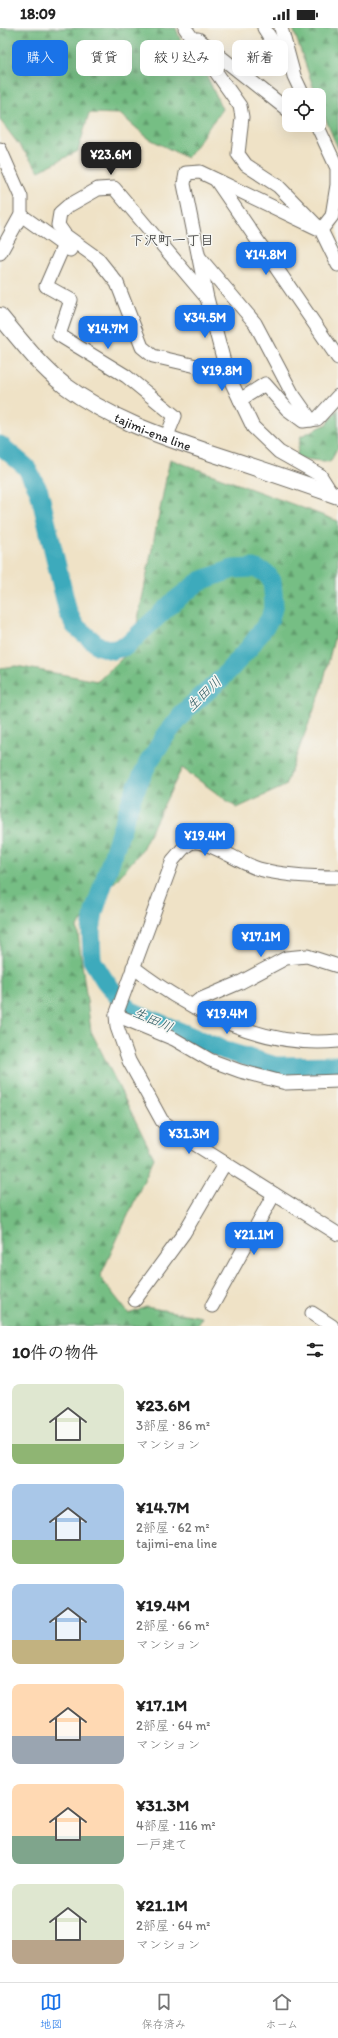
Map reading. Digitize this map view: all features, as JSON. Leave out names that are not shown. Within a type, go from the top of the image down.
[{"type":"main road","name":"tajimi-ena line","points":[[0,316],[36,359],[63,384],[90,403],[121,420],[166,438],[335,495]]},
{"type":"street","points":[[185,28],[282,105]]},
{"type":"street","points":[[185,28],[240,106],[242,117],[238,154],[246,166],[278,186],[321,230],[338,265]]},
{"type":"street","points":[[264,28],[294,76],[300,88]]},
{"type":"street","points":[[281,28],[294,76]]},
{"type":"street","points":[[316,132],[324,138]]},
{"type":"street","points":[[321,132],[336,168],[337,185],[332,216],[321,230]]},
{"type":"street","points":[[0,149],[21,197],[21,215],[0,253]]},
{"type":"street","points":[[321,230],[200,172],[186,173],[184,184],[198,255],[207,298],[227,373],[253,427],[279,452],[320,475],[335,495]]},
{"type":"street","points":[[215,179],[338,358]]},
{"type":"street","points":[[207,298],[114,188],[98,189],[68,206],[60,213],[58,225],[65,235],[97,258],[117,283],[142,347],[152,356],[227,373]]},
{"type":"street","points":[[21,215],[63,246],[102,266]]},
{"type":"street","points":[[63,246],[46,286],[71,300],[59,335],[126,376],[174,416],[166,438]]},
{"type":"street","points":[[198,255],[255,324],[292,392],[310,420]]},
{"type":"street","points":[[240,400],[265,384],[287,409],[303,421],[317,419],[338,396]]},
{"type":"street","points":[[338,877],[298,877],[259,869],[244,864],[205,843],[193,842],[186,845],[173,860],[116,1015],[117,1026],[129,1061],[162,1121],[182,1136],[338,1234]]},
{"type":"street","points":[[193,1006],[199,1000],[241,982],[286,958],[307,956],[338,966]]},
{"type":"street","points":[[133,967],[156,985],[193,1006],[249,1032],[288,1040],[310,1042],[338,1041]]},
{"type":"street","points":[[116,1015],[174,1040],[210,1060],[240,1071],[286,1083],[338,1081]]},
{"type":"street","points":[[135,1300],[184,1233],[225,1163]]},
{"type":"street","points":[[212,1306],[274,1194]]},
{"type":"street","points":[[312,1313],[332,1326]]},
{"type":"green space","points":[[0,28],[176,28],[181,40],[140,40],[140,76],[207,76],[222,109],[187,158],[148,138],[120,114],[89,113],[78,151],[39,171],[0,120]]},
{"type":"green space","points":[[293,28],[338,28],[338,149],[326,120],[326,88],[314,88]]},
{"type":"green space","points":[[338,409],[338,448],[330,462],[296,458],[301,436],[327,424]]},
{"type":"green space","points":[[170,459],[338,521],[338,623],[321,691],[285,786],[237,808],[182,768],[141,851],[77,927],[91,1031],[154,1158],[100,1277],[129,1314],[146,1307],[202,1317],[197,1326],[0,1326],[0,668],[16,666],[98,681],[132,649]]},
{"type":"waterway","name":"生田川","points":[[0,445],[26,467],[39,491],[68,612],[75,626],[99,646],[112,650],[126,646],[173,602],[200,581],[233,569],[254,568],[266,573],[272,581],[274,604],[270,619],[250,647],[221,679],[186,710],[166,735],[148,763],[132,797],[94,912],[91,931],[92,960],[105,981],[129,1010],[226,1051],[276,1066],[338,1065]]},
{"type":"district","name":"下沢町一丁目","points":[[172,240]]}]
